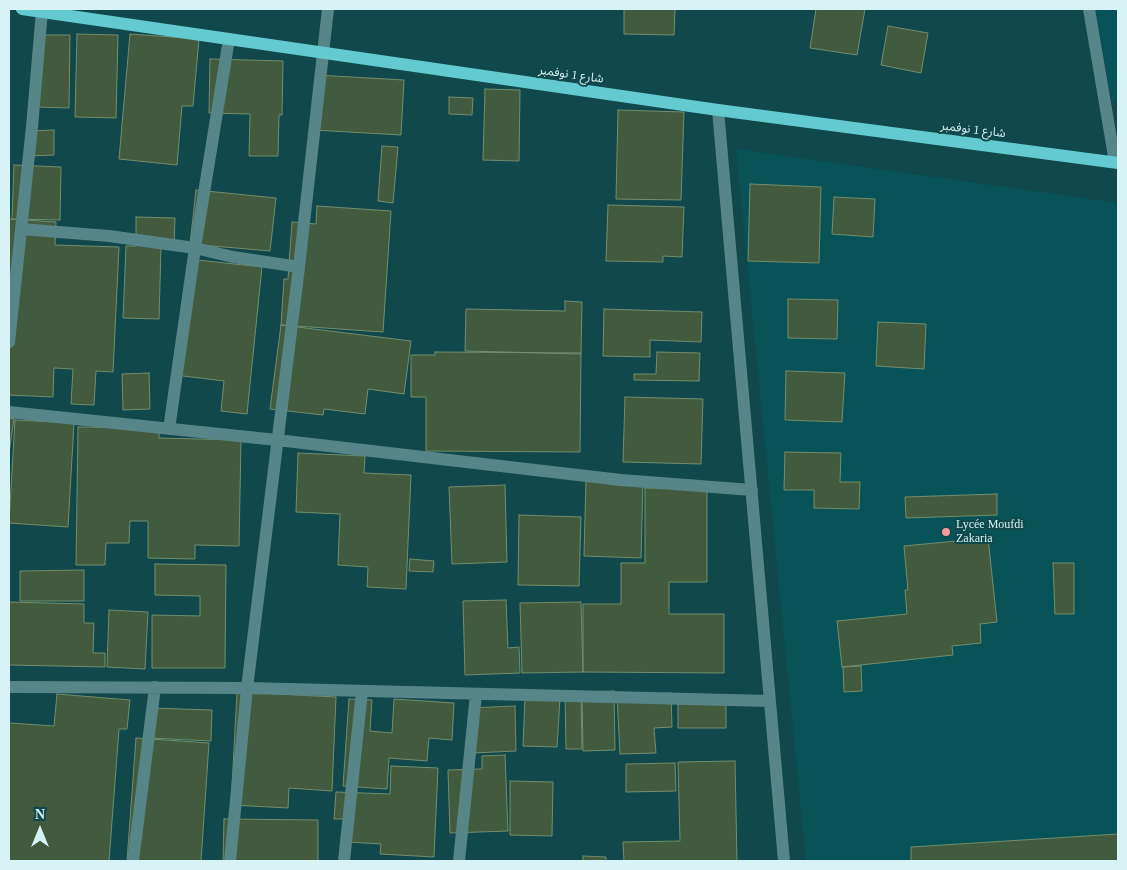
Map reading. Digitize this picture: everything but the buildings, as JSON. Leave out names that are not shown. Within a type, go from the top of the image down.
[{"type":"main road","name":"شارع 1 نوفمبر","points":[[22,9],[718,110],[1117,162]]},
{"type":"street","points":[[230,861],[247,688],[299,268],[328,9]]},
{"type":"street","points":[[1089,9],[1117,162]]},
{"type":"street","points":[[9,342],[32,127],[42,11]]},
{"type":"street","points":[[169,429],[195,248],[229,39]]},
{"type":"street","points":[[718,110],[784,861]]},
{"type":"street","points":[[21,229],[109,236],[195,248],[233,257],[299,268]]},
{"type":"street","points":[[9,412],[277,440],[621,480],[752,490]]},
{"type":"street","points":[[9,687],[247,688],[770,701]]},
{"type":"street","points":[[133,861],[155,687]]},
{"type":"street","points":[[344,861],[362,691]]},
{"type":"street","points":[[459,861],[476,694]]},
{"type":"shaded area","points":[[1096,9],[1118,9],[1118,103],[1111,102]]},
{"type":"shaded area","name":"Lycée Moufdi Zakaria","points":[[736,149],[1118,203],[1118,861],[806,861]]},
{"type":"place","name":"Lycée Moufdi Zakaria","points":[[946,532]]}]
